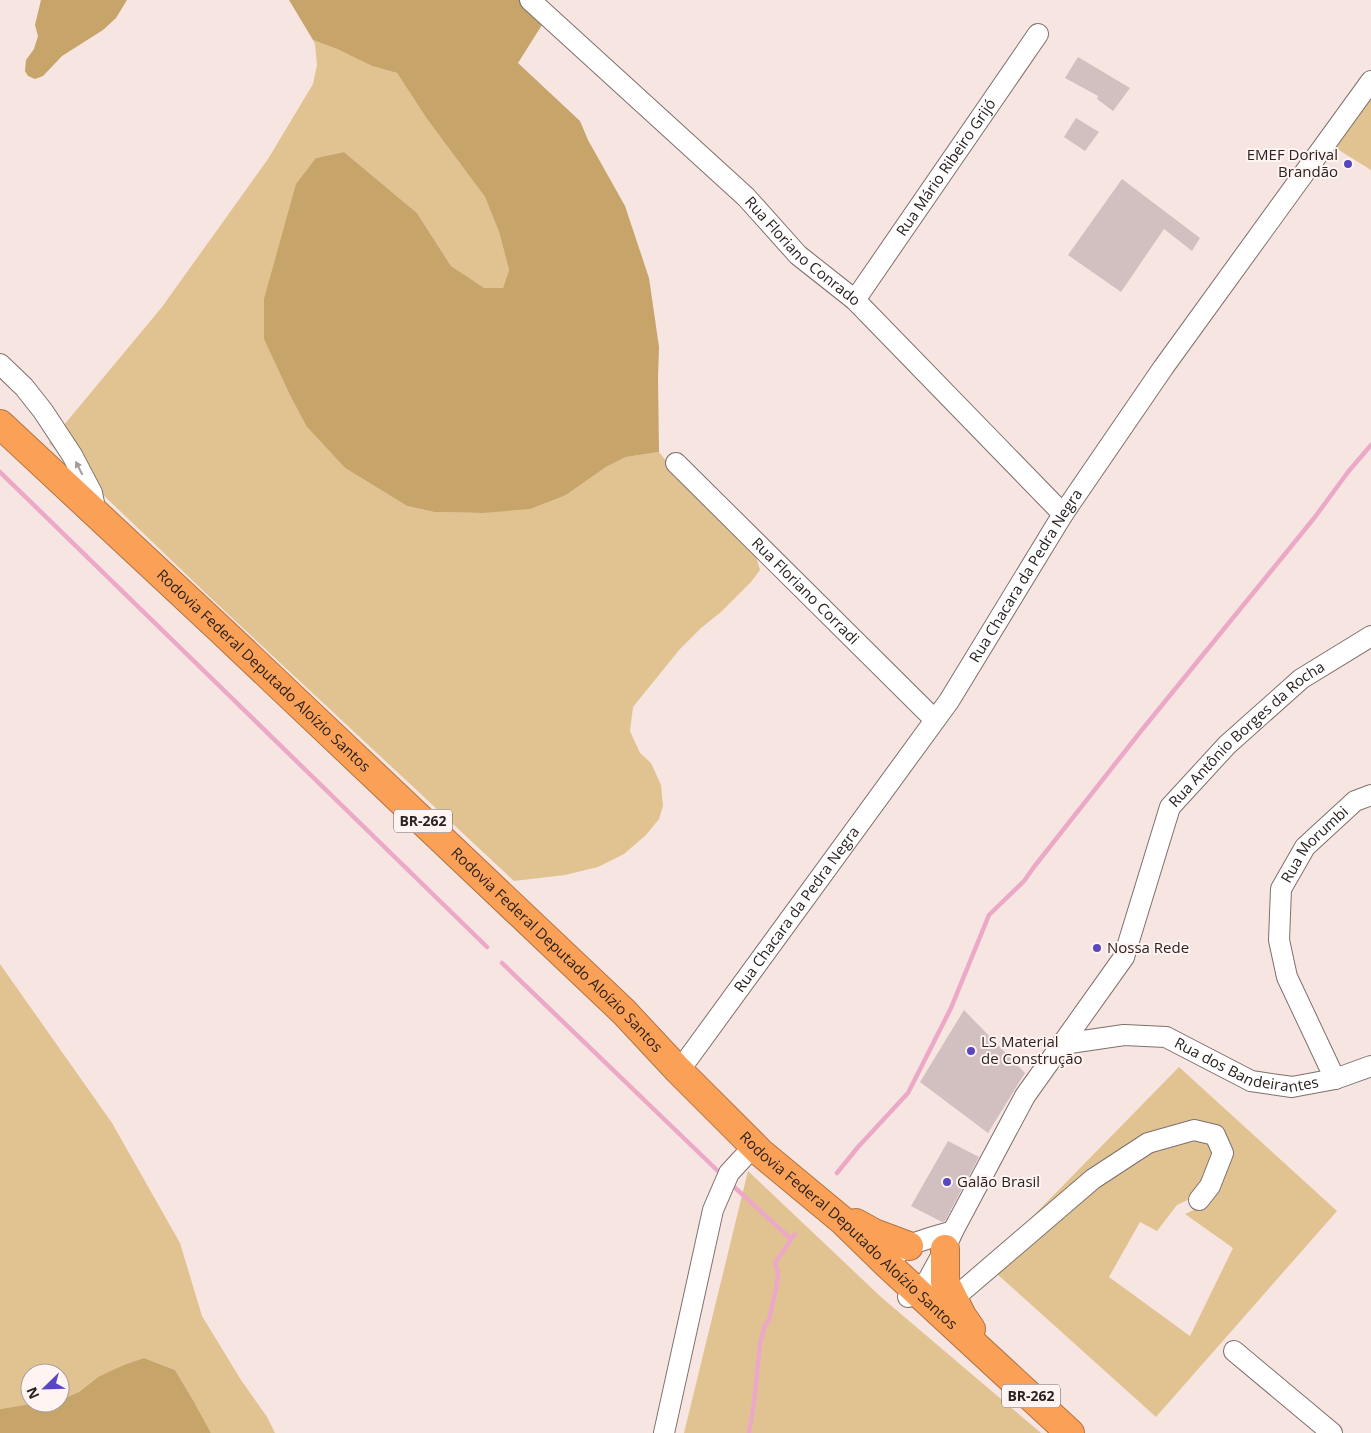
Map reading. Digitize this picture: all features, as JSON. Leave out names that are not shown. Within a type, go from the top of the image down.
[{"type":"highway","name":"Rodovia Federal Deputado Aloízio Santos","points":[[0,424],[223,632],[624,1012],[679,1071],[757,1149],[844,1221],[885,1268],[992,1360],[1070,1433]]},
{"type":"highway","points":[[757,1149],[774,1167],[885,1268]]},
{"type":"highway","points":[[822,1203],[874,1233],[909,1246]]},
{"type":"highway","points":[[949,1240],[945,1282],[962,1316],[992,1360]]},
{"type":"highway","points":[[913,1294],[985,1371],[1004,1385],[1034,1399]]},
{"type":"street","name":"Rua Floriano Conrado","points":[[530,0],[746,197],[798,254],[855,300],[1062,514]]},
{"type":"street","name":"Rua Mário Ribeiro Grijó","points":[[855,300],[1038,34]]},
{"type":"street","name":"Rua Chacara da Pedra Negra","points":[[679,1071],[935,720],[1062,514],[1163,368],[1371,80]]},
{"type":"street","points":[[0,364],[34,400],[72,455],[92,493],[96,513]]},
{"type":"street","name":"Rua Floriano Corradi","points":[[676,463],[935,720]]},
{"type":"street","name":"Rua Antônio Borges da Rocha","points":[[913,1294],[928,1280],[1025,1096],[1124,957],[1170,807],[1227,745],[1301,679],[1371,636]]},
{"type":"street","name":"Rua Morumbi","points":[[1335,1080],[1287,977],[1279,940],[1281,889],[1305,847],[1355,801],[1371,795]]},
{"type":"street","name":"Rua dos Bandeirantes","points":[[1063,1044],[1124,1035],[1166,1037],[1252,1081],[1292,1087],[1335,1080],[1371,1066]]},
{"type":"street","points":[[953,1298],[1093,1179],[1148,1143],[1194,1130],[1215,1135],[1223,1153],[1210,1186],[1199,1200]]},
{"type":"street","points":[[664,1433],[713,1210],[729,1173],[757,1149]]},
{"type":"street","points":[[885,1268],[902,1250],[925,1239],[949,1240]]},
{"type":"street","points":[[1234,1351],[1332,1433]]},
{"type":"shaded area","points":[[41,0],[127,0],[116,18],[103,30],[62,56],[43,76],[35,79],[28,76],[25,71],[26,60],[34,49],[38,36],[35,25]]},
{"type":"shaded area","points":[[289,0],[543,0],[552,9],[518,63],[580,121],[588,140],[625,206],[649,278],[659,347],[659,452],[626,457],[606,467],[566,495],[530,509],[483,513],[434,512],[407,506],[345,468],[307,427],[264,339],[264,299],[296,184],[316,158],[344,152],[417,213],[451,266],[484,288],[503,288],[509,270],[499,232],[485,197],[427,119],[397,73],[372,66],[313,40]]},
{"type":"shaded area","points":[[313,40],[372,66],[397,73],[427,119],[485,197],[499,232],[509,270],[503,288],[484,289],[451,266],[417,213],[344,152],[316,158],[307,427],[345,468],[407,506],[434,512],[483,513],[566,495],[606,467],[626,457],[659,452],[689,490],[752,543],[760,570],[751,582],[721,612],[701,628],[680,649],[633,707],[630,731],[640,753],[651,763],[661,785],[663,806],[659,819],[646,835],[624,854],[598,867],[565,875],[514,881],[215,602],[49,443],[162,307],[268,159],[313,84],[317,65]]},
{"type":"shaded area","points":[[1371,88],[1371,170],[1334,147]]},
{"type":"shaded area","points":[[0,964],[112,1123],[180,1243],[202,1316],[241,1380],[267,1417],[275,1433],[211,1433],[175,1370],[144,1358],[98,1377],[79,1392],[70,1396],[70,1363],[20,1363],[20,1406],[0,1409]]},
{"type":"shaded area","points":[[1179,1067],[1337,1211],[1156,1417],[986,1264]],"holes":[[[1196,1196],[1202,1206],[1185,1214],[1233,1248],[1190,1336],[1109,1277],[1140,1222],[1157,1231],[1177,1205]]]},
{"type":"shaded area","points":[[748,1171],[881,1297],[1041,1433],[684,1433]]},
{"type":"shaded area","points":[[144,1358],[175,1370],[211,1433],[0,1433],[0,1409],[20,1406],[20,1413],[70,1413],[70,1396],[79,1392],[98,1377]]},
{"type":"building","points":[[1078,57],[1130,88],[1113,111],[1097,99],[1098,96],[1065,78]]},
{"type":"building","points":[[1076,118],[1099,132],[1085,151],[1064,137]]},
{"type":"building","points":[[1122,179],[1200,238],[1192,251],[1164,229],[1121,292],[1068,255]]},
{"type":"building","name":"LS Material de Construção","points":[[964,1010],[1025,1073],[988,1133],[920,1082]]},
{"type":"building","name":"Galão Brasil","points":[[948,1141],[979,1157],[945,1221],[942,1222],[911,1206]]},
{"type":"waterway","points":[[837,1173],[858,1147],[908,1093],[951,1008],[989,915],[1024,881],[1141,731],[1371,445]]},
{"type":"waterway","points":[[0,472],[487,947]]},
{"type":"waterway","points":[[502,963],[720,1173]]},
{"type":"waterway","points":[[732,1185],[791,1239]]},
{"type":"waterway","points":[[749,1433],[760,1344],[765,1325],[769,1320],[777,1284],[778,1272],[775,1263],[795,1234]]},
{"type":"place","name":"EMEF Dorival Brandão","points":[[1348,164]]},
{"type":"place","name":"Nossa Rede","points":[[1097,948]]},
{"type":"place","name":"LS Material de Construção","points":[[971,1051]]},
{"type":"place","name":"Galão Brasil","points":[[947,1182]]}]
